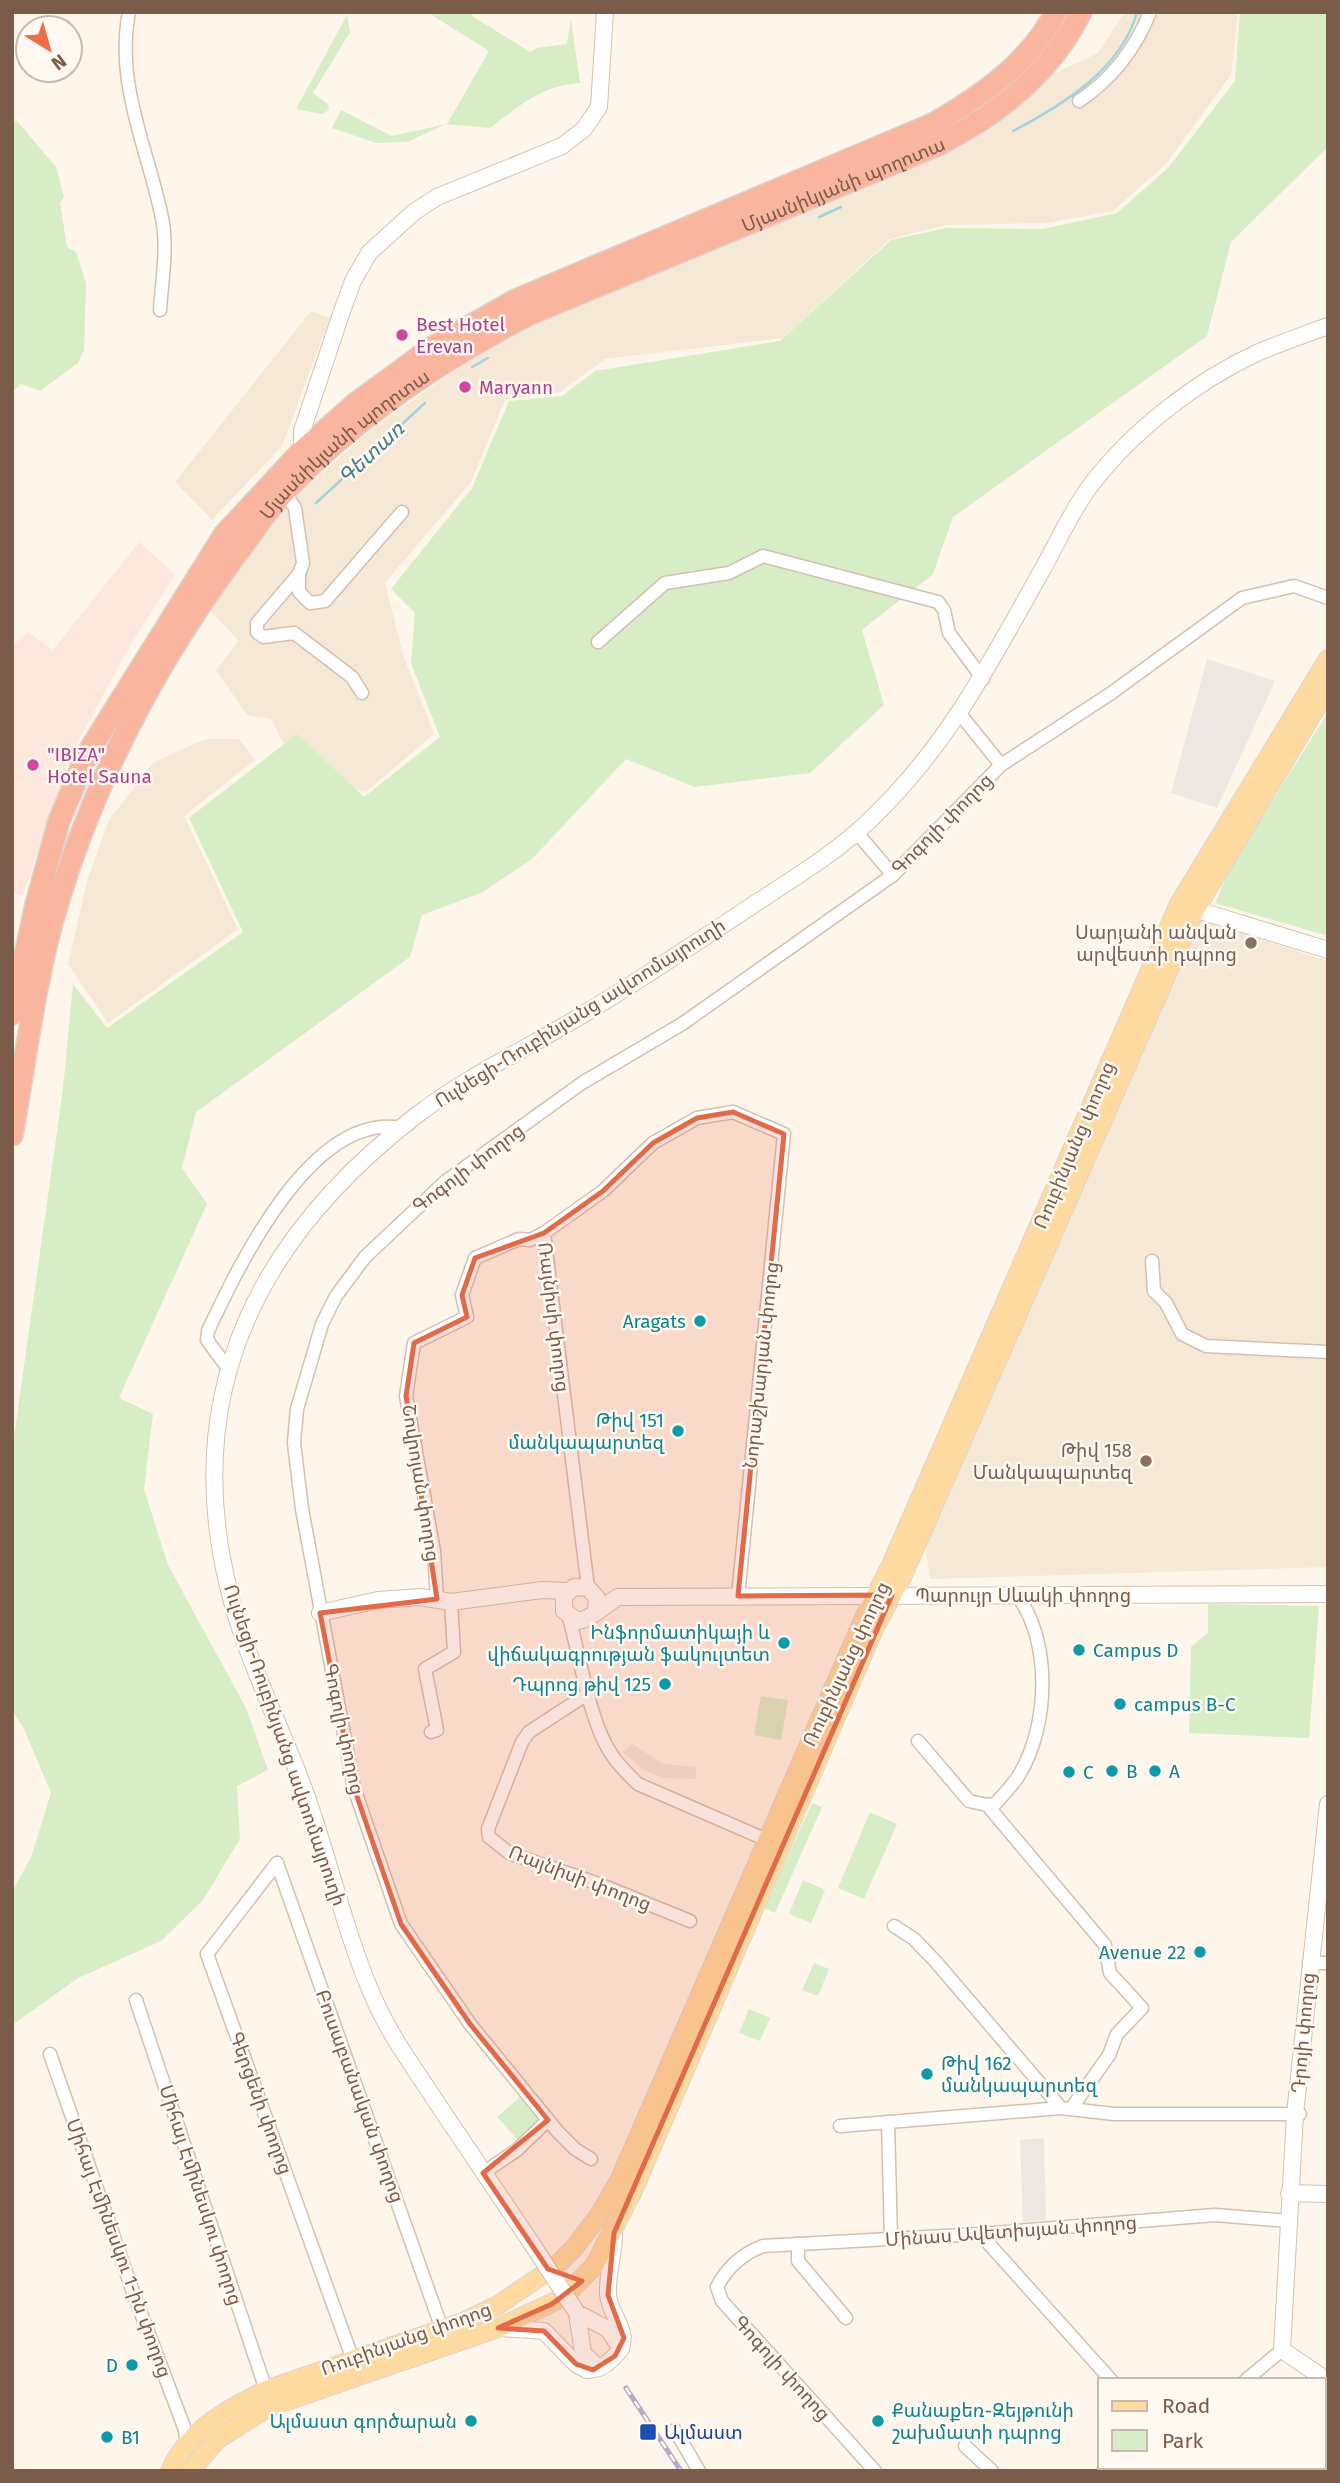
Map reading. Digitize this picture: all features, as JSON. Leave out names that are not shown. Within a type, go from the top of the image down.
[{"type":"highway","name":"Մյասնիկյանի պողոտա","points":[[12,1014],[36,905],[59,821],[86,754],[224,535],[302,451],[355,404],[433,347],[505,306],[584,269],[933,124],[958,110],[1017,64],[1056,12]]},
{"type":"highway","name":"Մյասնիկյանի պողոտա","points":[[12,1135],[48,937],[79,836],[143,695],[176,640],[284,491],[376,412],[443,362],[481,339],[543,309],[938,145],[976,125],[1032,81],[1056,53],[1081,12]]},
{"type":"main road","name":"Ռուբինյանց փողոց","points":[[170,2471],[187,2443],[224,2412],[266,2390],[487,2311],[557,2265],[588,2231],[620,2179],[767,1840],[886,1591],[1187,907],[1328,659]]},
{"type":"main road","name":"Ռուբինյանց փողոց","points":[[1187,907],[1328,688]]},
{"type":"main road","name":"Ռուբինյանց փողոց","points":[[197,2467],[218,2439],[269,2407],[498,2328],[548,2306],[575,2287],[594,2266],[614,2233],[874,1629],[886,1591]]},
{"type":"main road","points":[[557,2265],[575,2287]]},
{"type":"main road","points":[[532,2282],[535,2293],[548,2306]]},
{"type":"street","points":[[129,12],[124,48],[132,109],[163,221],[160,310]]},
{"type":"street","points":[[302,451],[302,431],[342,311],[353,281],[369,253],[414,212],[437,197],[562,146],[584,128],[599,107],[605,12]]},
{"type":"street","points":[[1079,101],[1101,86],[1129,53],[1150,12]]},
{"type":"street","name":"Ուլնեցի-Ռուբինյանց ավտոմայրուղի","points":[[577,2313],[377,2008],[304,1789],[237,1620],[218,1531],[215,1477],[217,1412],[228,1367],[256,1298],[280,1258],[330,1195],[401,1128],[470,1078],[640,979],[857,833],[914,776],[960,714],[983,679],[1088,488],[1128,443],[1165,411],[1254,354],[1328,326]]},
{"type":"street","points":[[284,491],[295,508],[303,563],[299,575],[299,592],[310,603],[325,601],[402,512]]},
{"type":"street","points":[[598,642],[665,583],[729,573],[762,556],[938,602],[944,610],[949,633],[983,679]]},
{"type":"street","points":[[299,575],[257,623],[257,632],[263,637],[293,634],[352,677],[362,693]]},
{"type":"street","name":"Գոգոլի փողոց","points":[[591,2159],[575,2149],[548,2120],[470,2024],[401,1924],[354,1788],[302,1509],[295,1443],[298,1409],[322,1324],[336,1296],[365,1257],[446,1181],[582,1083],[682,1024],[893,874],[1001,765],[1110,694],[1242,598],[1294,586],[1328,598]]},
{"type":"street","points":[[960,714],[1001,765]]},
{"type":"street","points":[[857,833],[893,874]]},
{"type":"street","points":[[1187,907],[1328,950]]},
{"type":"street","name":"Շովրոյան փողոց","points":[[444,1601],[406,1396],[414,1343],[467,1317],[461,1295],[475,1258],[519,1239],[530,1240],[544,1233],[603,1191],[653,1143],[697,1118],[733,1112],[784,1134]]},
{"type":"street","points":[[228,1367],[207,1339],[208,1331],[255,1236],[281,1199],[319,1160],[347,1139],[386,1125],[401,1128]]},
{"type":"street","name":"Նորաշխարյան փողոց","points":[[738,1592],[784,1134]]},
{"type":"street","name":"Ռայնիսի փողոց","points":[[544,1233],[585,1569],[578,1592]]},
{"type":"street","points":[[1152,1261],[1154,1291],[1166,1303],[1182,1334],[1206,1346],[1328,1352]]},
{"type":"street","name":"Պարույր Սևակի փողոց","points":[[576,1619],[618,1597],[738,1592],[1328,1584]]},
{"type":"street","name":"Պարույր Սևակի փողոց","points":[[578,1592],[616,1588],[738,1592]]},
{"type":"street","points":[[320,1613],[378,1600],[420,1597],[444,1601],[548,1590],[578,1592],[597,1610]]},
{"type":"street","name":"Պարույր Սևակի փողոց","points":[[886,1591],[1017,1595],[1328,1594]]},
{"type":"street","points":[[578,1592],[577,1644],[589,1693],[610,1754],[638,1784],[767,1840]]},
{"type":"street","points":[[918,1741],[969,1801],[995,1804],[1019,1775],[1033,1744],[1040,1715],[1040,1649],[1017,1595]]},
{"type":"street","points":[[431,1732],[437,1730],[425,1669],[454,1652],[444,1601]]},
{"type":"street","name":"Ռայնիսի փողոց","points":[[589,1693],[529,1732],[522,1742],[488,1829],[489,1837],[509,1853],[599,1884],[691,1921]]},
{"type":"street","name":"Դրոյի փողոց","points":[[1318,1963],[1328,1804]]},
{"type":"street","points":[[987,1805],[1105,1945],[1110,1973],[1142,2008],[1117,2034],[1109,2055],[1066,2108]]},
{"type":"street","name":"Դրոյի փողոց","points":[[1282,2350],[1298,2114],[1328,1862]]},
{"type":"street","name":"Բուսաբանական փողոց","points":[[276,1863],[442,2329]]},
{"type":"street","name":"Գերցենի փողոց","points":[[276,1863],[207,1954],[353,2360]]},
{"type":"street","points":[[894,1926],[914,1939],[936,1962],[1066,2108]]},
{"type":"street","name":"Միհայ Էմինեսկու փողոց","points":[[136,2000],[266,2390]]},
{"type":"street","name":"Միհայ Էմինեսկու 1-ին փողոց","points":[[50,2054],[133,2292],[184,2427],[187,2443]]},
{"type":"street","points":[[840,2126],[1066,2108],[1114,2114],[1298,2114]]},
{"type":"street","points":[[483,2173],[517,2150],[548,2120]]},
{"type":"street","points":[[887,2122],[891,2239]]},
{"type":"street","points":[[1292,2193],[1328,2194]]},
{"type":"street","name":"Մինաս Ավետիսյան փողոց","points":[[737,2260],[763,2246],[980,2234],[1215,2215],[1289,2221]]},
{"type":"street","points":[[498,2328],[544,2331],[581,2368],[600,2368],[621,2349],[624,2338],[608,2295],[614,2233]]},
{"type":"street","points":[[980,2234],[1109,2378]]},
{"type":"street","points":[[797,2244],[798,2261],[846,2318]]},
{"type":"street","name":"Գոգոլի փողոց","points":[[737,2260],[717,2287],[722,2301],[875,2471]]},
{"type":"street","points":[[577,2313],[608,2329],[621,2349]]},
{"type":"street","points":[[577,2313],[583,2353],[600,2368]]},
{"type":"street","points":[[1248,2378],[1282,2350],[1324,2378]]},
{"type":"street","points":[[675,2430],[699,2471]]},
{"type":"street","points":[[187,2443],[197,2467]]},
{"type":"street","points":[[965,2446],[992,2471]]},
{"type":"highlighted area","points":[[733,1112],[784,1134],[738,1596],[892,1595],[614,2233],[608,2295],[624,2338],[615,2356],[593,2370],[576,2364],[544,2331],[498,2328],[552,2304],[582,2281],[548,2269],[483,2173],[548,2120],[470,2024],[401,1924],[354,1788],[341,1730],[320,1613],[437,1599],[406,1396],[414,1343],[467,1317],[462,1295],[475,1258],[544,1233],[603,1191],[653,1143],[697,1118]]},
{"type":"shaded area","points":[[1125,12],[1238,12],[1231,75],[1166,164],[1113,211],[1046,223],[946,225],[890,239],[783,338],[605,359],[560,392],[505,400],[471,482],[385,583],[403,655],[434,734],[366,792],[298,772],[271,719],[247,715],[216,670],[239,641],[208,609],[274,516],[373,428],[477,355],[617,283],[1016,105],[1051,75],[1098,53]]},
{"type":"shaded area","points":[[311,311],[330,318],[282,446],[212,520],[175,482]]},
{"type":"shaded area","points":[[139,542],[175,574],[128,649],[71,755],[23,895],[12,893],[12,646],[28,632],[53,650]]},
{"type":"shaded area","points":[[1207,659],[1275,681],[1217,808],[1171,793]]},
{"type":"shaded area","points":[[205,739],[239,739],[255,760],[184,816],[238,929],[108,1023],[68,964],[88,878],[109,820],[154,762]]},
{"type":"shaded area","points":[[1200,920],[1328,961],[1328,1567],[930,1579],[925,1543]]},
{"type":"shaded area","points":[[632,1744],[663,1764],[696,1767],[696,1779],[662,1778],[644,1770],[623,1752]]},
{"type":"shaded area","points":[[1044,2138],[1046,2220],[1023,2222],[1020,2140]]},
{"type":"green space","points":[[427,12],[474,12],[472,16],[530,52],[537,48],[567,44],[571,19],[580,83],[542,92],[490,128],[447,124],[489,51]]},
{"type":"green space","points":[[1240,12],[1328,12],[1328,147],[1231,242],[1207,336],[953,517],[933,574],[862,630],[884,705],[810,773],[695,787],[626,759],[532,859],[483,892],[422,915],[410,957],[196,1112],[182,1168],[207,1204],[119,1398],[153,1414],[144,1489],[168,1565],[246,1708],[268,1770],[237,1786],[240,1839],[203,1900],[161,1941],[78,1978],[15,2023],[12,2029],[12,1892],[31,1857],[51,1793],[24,1729],[12,1710],[12,1451],[63,1089],[73,984],[107,1028],[243,932],[189,818],[297,734],[364,797],[440,737],[411,663],[415,613],[391,589],[472,488],[509,401],[562,396],[595,371],[780,341],[891,240],[946,228],[1043,229],[1117,213],[1168,168],[1235,81]]},
{"type":"green space","points":[[347,15],[350,32],[313,93],[328,104],[329,110],[322,114],[296,109]]},
{"type":"green space","points":[[341,110],[392,136],[445,124],[407,142],[376,143],[332,128]]},
{"type":"green space","points":[[16,120],[56,167],[64,197],[60,203],[67,247],[76,252],[86,284],[84,350],[78,363],[40,391],[21,384],[12,392],[12,124]]},
{"type":"green space","points":[[1328,712],[1328,936],[1215,903],[1229,870]]},
{"type":"green space","points":[[1208,1604],[1319,1606],[1309,1738],[1189,1733],[1191,1647],[1208,1633]]},
{"type":"green space","points":[[761,1696],[788,1700],[781,1740],[754,1735]]},
{"type":"green space","points":[[812,1803],[822,1807],[775,1913],[764,1908]]},
{"type":"green space","points":[[870,1812],[897,1824],[864,1899],[838,1888]]},
{"type":"green space","points":[[803,1880],[825,1890],[811,1923],[789,1914]]},
{"type":"green space","points":[[814,1963],[829,1969],[818,1996],[802,1990]]},
{"type":"green space","points":[[749,2009],[770,2018],[760,2041],[739,2033]]},
{"type":"green space","points":[[520,2097],[541,2119],[518,2140],[497,2117]]},
{"type":"waterway","name":"Գետառ","points":[[1013,131],[1051,110],[1104,68],[1118,51],[1137,12]]},
{"type":"waterway","name":"Գետառ","points":[[819,217],[841,207]]},
{"type":"waterway","name":"Գետառ","points":[[472,367],[488,358]]},
{"type":"waterway","name":"Գետառ","points":[[316,503],[425,403]]},
{"type":"railway","points":[[626,2388],[681,2471]]},
{"type":"place","name":"Best Hotel Erevan","points":[[402,335]]},
{"type":"place","name":"Maryann","points":[[465,387]]},
{"type":"place","name":"\"IBIZA\" Hotel Sauna","points":[[33,765]]},
{"type":"place","name":"Սարյանի անվան արվեստի դպրոց","points":[[1251,943]]},
{"type":"place","name":"Aragats","points":[[700,1321]]},
{"type":"place","name":"Թիվ 151 մանկապարտեզ","points":[[678,1431]]},
{"type":"place","name":"Թիվ 158 Մանկապարտեզ","points":[[1146,1461]]},
{"type":"place","name":"Ինֆորմատիկայի և վիճակագրության ֆակուլտետ","points":[[784,1643]]},
{"type":"place","name":"Campus D","points":[[1079,1650]]},
{"type":"place","name":"Դպրոց թիվ 125","points":[[665,1684]]},
{"type":"place","name":"campus B-C","points":[[1120,1704]]},
{"type":"place","name":"B","points":[[1112,1771]]},
{"type":"place","name":"A","points":[[1155,1771]]},
{"type":"place","name":"C","points":[[1069,1772]]},
{"type":"place","name":"Avenue 22","points":[[1200,1952]]},
{"type":"place","name":"Թիվ 162 մանկապարտեզ","points":[[927,2074]]},
{"type":"place","name":"D","points":[[132,2365]]},
{"type":"place","name":"Ալմաստ գործարան","points":[[471,2421]]},
{"type":"place","name":"Քանաքեռ-Զեյթունի շախմատի դպրոց","points":[[878,2421]]},
{"type":"place","name":"Ալմաստ","points":[[648,2432]]},
{"type":"place","name":"B1","points":[[107,2437]]}]
